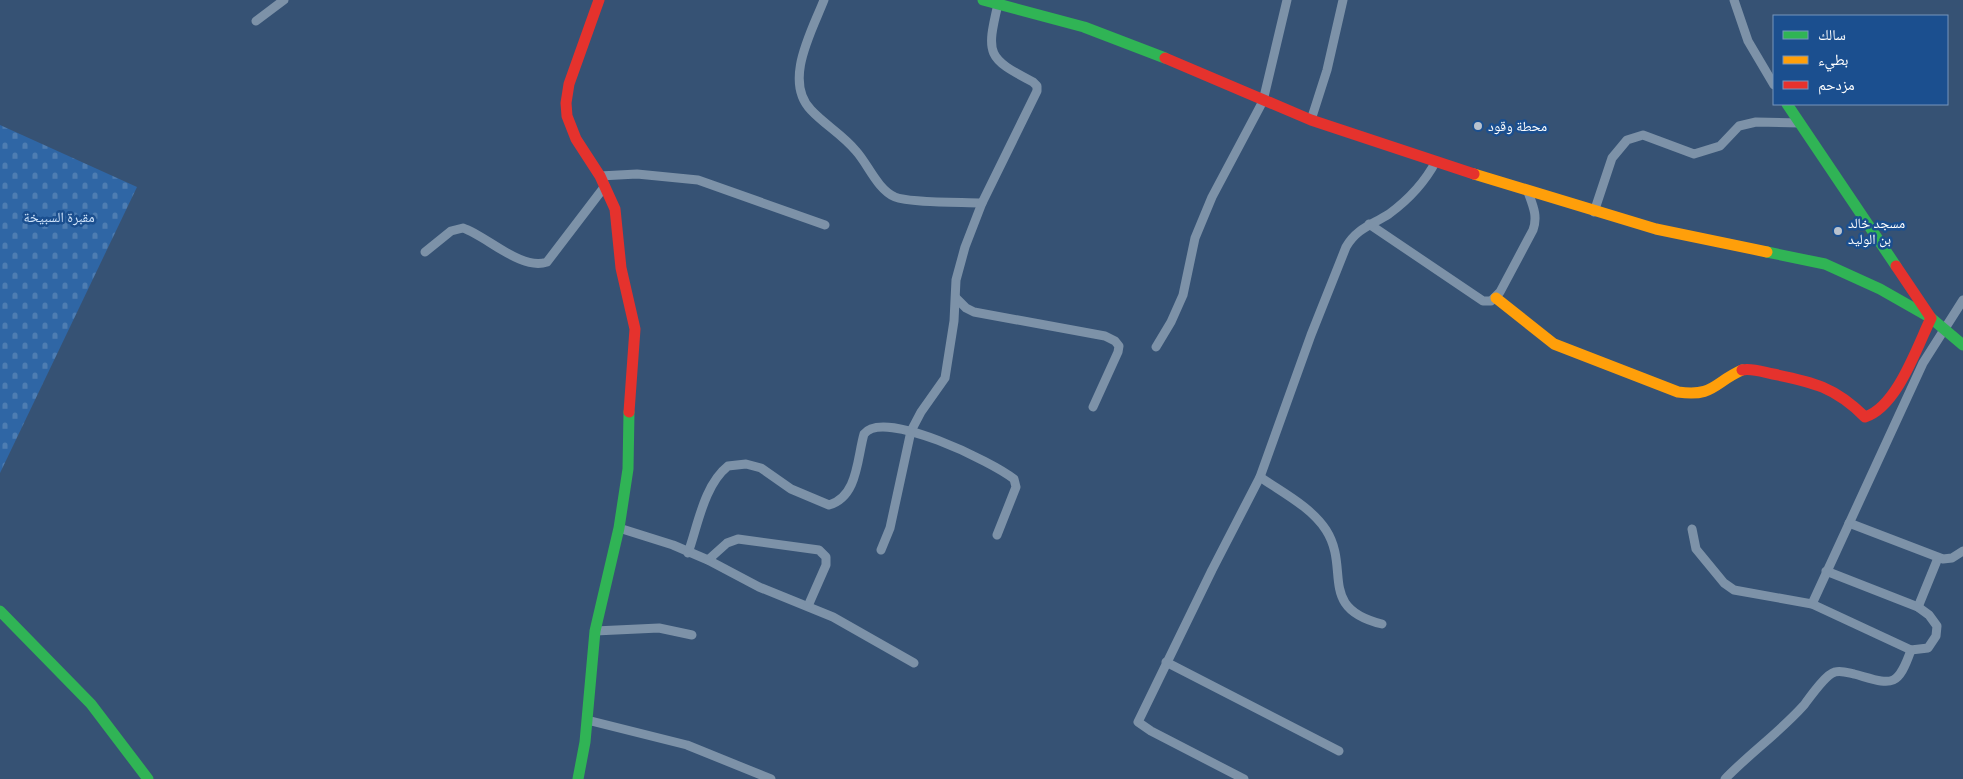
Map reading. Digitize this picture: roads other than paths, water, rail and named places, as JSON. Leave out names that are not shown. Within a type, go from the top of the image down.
[{"type":"street","points":[[256,21],[284,0]]},
{"type":"street","points":[[578,779],[587,720],[595,631],[619,528],[630,452],[628,403],[635,329],[619,254],[615,209],[602,181],[576,139],[567,116],[566,103],[569,84],[599,0]]},
{"type":"street","points":[[824,0],[808,41],[800,69],[799,84],[805,102],[850,144],[882,186],[895,197],[982,203]]},
{"type":"street","points":[[983,0],[1004,3],[1084,27],[1144,49],[1311,120],[1528,192],[1656,229],[1825,264],[1880,289],[1931,318],[1963,345]]},
{"type":"street","points":[[1156,347],[1171,322],[1182,294],[1195,238],[1212,197],[1263,101],[1287,0]]},
{"type":"street","points":[[1311,120],[1327,70],[1343,0]]},
{"type":"street","points":[[1734,0],[1737,14],[1748,41],[1773,83]]},
{"type":"street","points":[[881,550],[890,528],[911,431],[921,412],[945,378],[960,265],[982,203],[1037,91],[1037,86],[1033,82],[1000,63],[993,56],[991,40],[1004,3]]},
{"type":"street","points":[[1788,105],[1931,318]]},
{"type":"street","points":[[1594,212],[1612,158],[1627,140],[1643,135],[1694,154],[1720,146],[1739,126],[1756,122],[1800,123]]},
{"type":"street","points":[[1244,779],[1146,729],[1138,722],[1166,662],[1260,478],[1311,335],[1346,247],[1352,236],[1390,213],[1426,180],[1436,161]]},
{"type":"street","points":[[425,252],[451,231],[463,228],[523,260],[538,264],[547,262],[602,181],[637,174],[698,180],[825,225]]},
{"type":"street","points":[[1369,224],[1483,301],[1496,298],[1536,222],[1535,211],[1528,192]]},
{"type":"street","points":[[956,298],[966,308],[974,312],[1105,336],[1115,341],[1119,346],[1118,352],[1093,407]]},
{"type":"street","points":[[1496,298],[1554,344],[1678,392],[1693,394],[1708,392],[1726,377],[1746,369],[1755,370],[1814,382],[1850,402],[1865,416],[1873,415],[1882,408],[1931,318]]},
{"type":"street","points":[[1812,604],[1923,363],[1963,300]]},
{"type":"street","points":[[688,553],[708,496],[722,471],[728,466],[746,464],[761,468],[791,490],[829,505],[839,500],[851,484],[857,469],[864,434],[867,430],[876,428],[911,431],[958,447],[1014,479],[1016,487],[997,535]]},
{"type":"street","points":[[1260,478],[1306,509],[1327,531],[1335,556],[1340,597],[1345,604],[1368,621],[1382,624]]},
{"type":"street","points":[[1848,524],[1938,558],[1952,558],[1963,551]]},
{"type":"street","points":[[619,528],[673,545],[708,560],[759,587],[808,606],[850,626],[914,663]]},
{"type":"street","points":[[1692,529],[1696,549],[1724,583],[1734,590],[1812,604],[1911,650],[1928,648],[1936,636],[1937,626],[1929,615],[1918,607],[1826,571]]},
{"type":"street","points":[[708,560],[727,543],[738,539],[819,550],[826,557],[826,564],[808,606]]},
{"type":"street","points":[[1918,607],[1938,558]]},
{"type":"street","points":[[0,611],[91,704],[148,779]]},
{"type":"street","points":[[595,631],[658,628],[692,635]]},
{"type":"street","points":[[1725,779],[1747,756],[1798,711],[1828,676],[1835,672],[1844,672],[1886,682],[1893,681],[1900,676],[1911,650]]},
{"type":"street","points":[[1166,662],[1339,751]]},
{"type":"street","points":[[587,720],[687,745],[771,779]]},
{"type":"place","name":"محطة وقود","points":[[1478,126]]},
{"type":"place","name":"مسجد خالد بن الوليد","points":[[1838,231]]},
{"type":"park label","name":"مقبرة السبيخة","points":[[59,217]]}]
